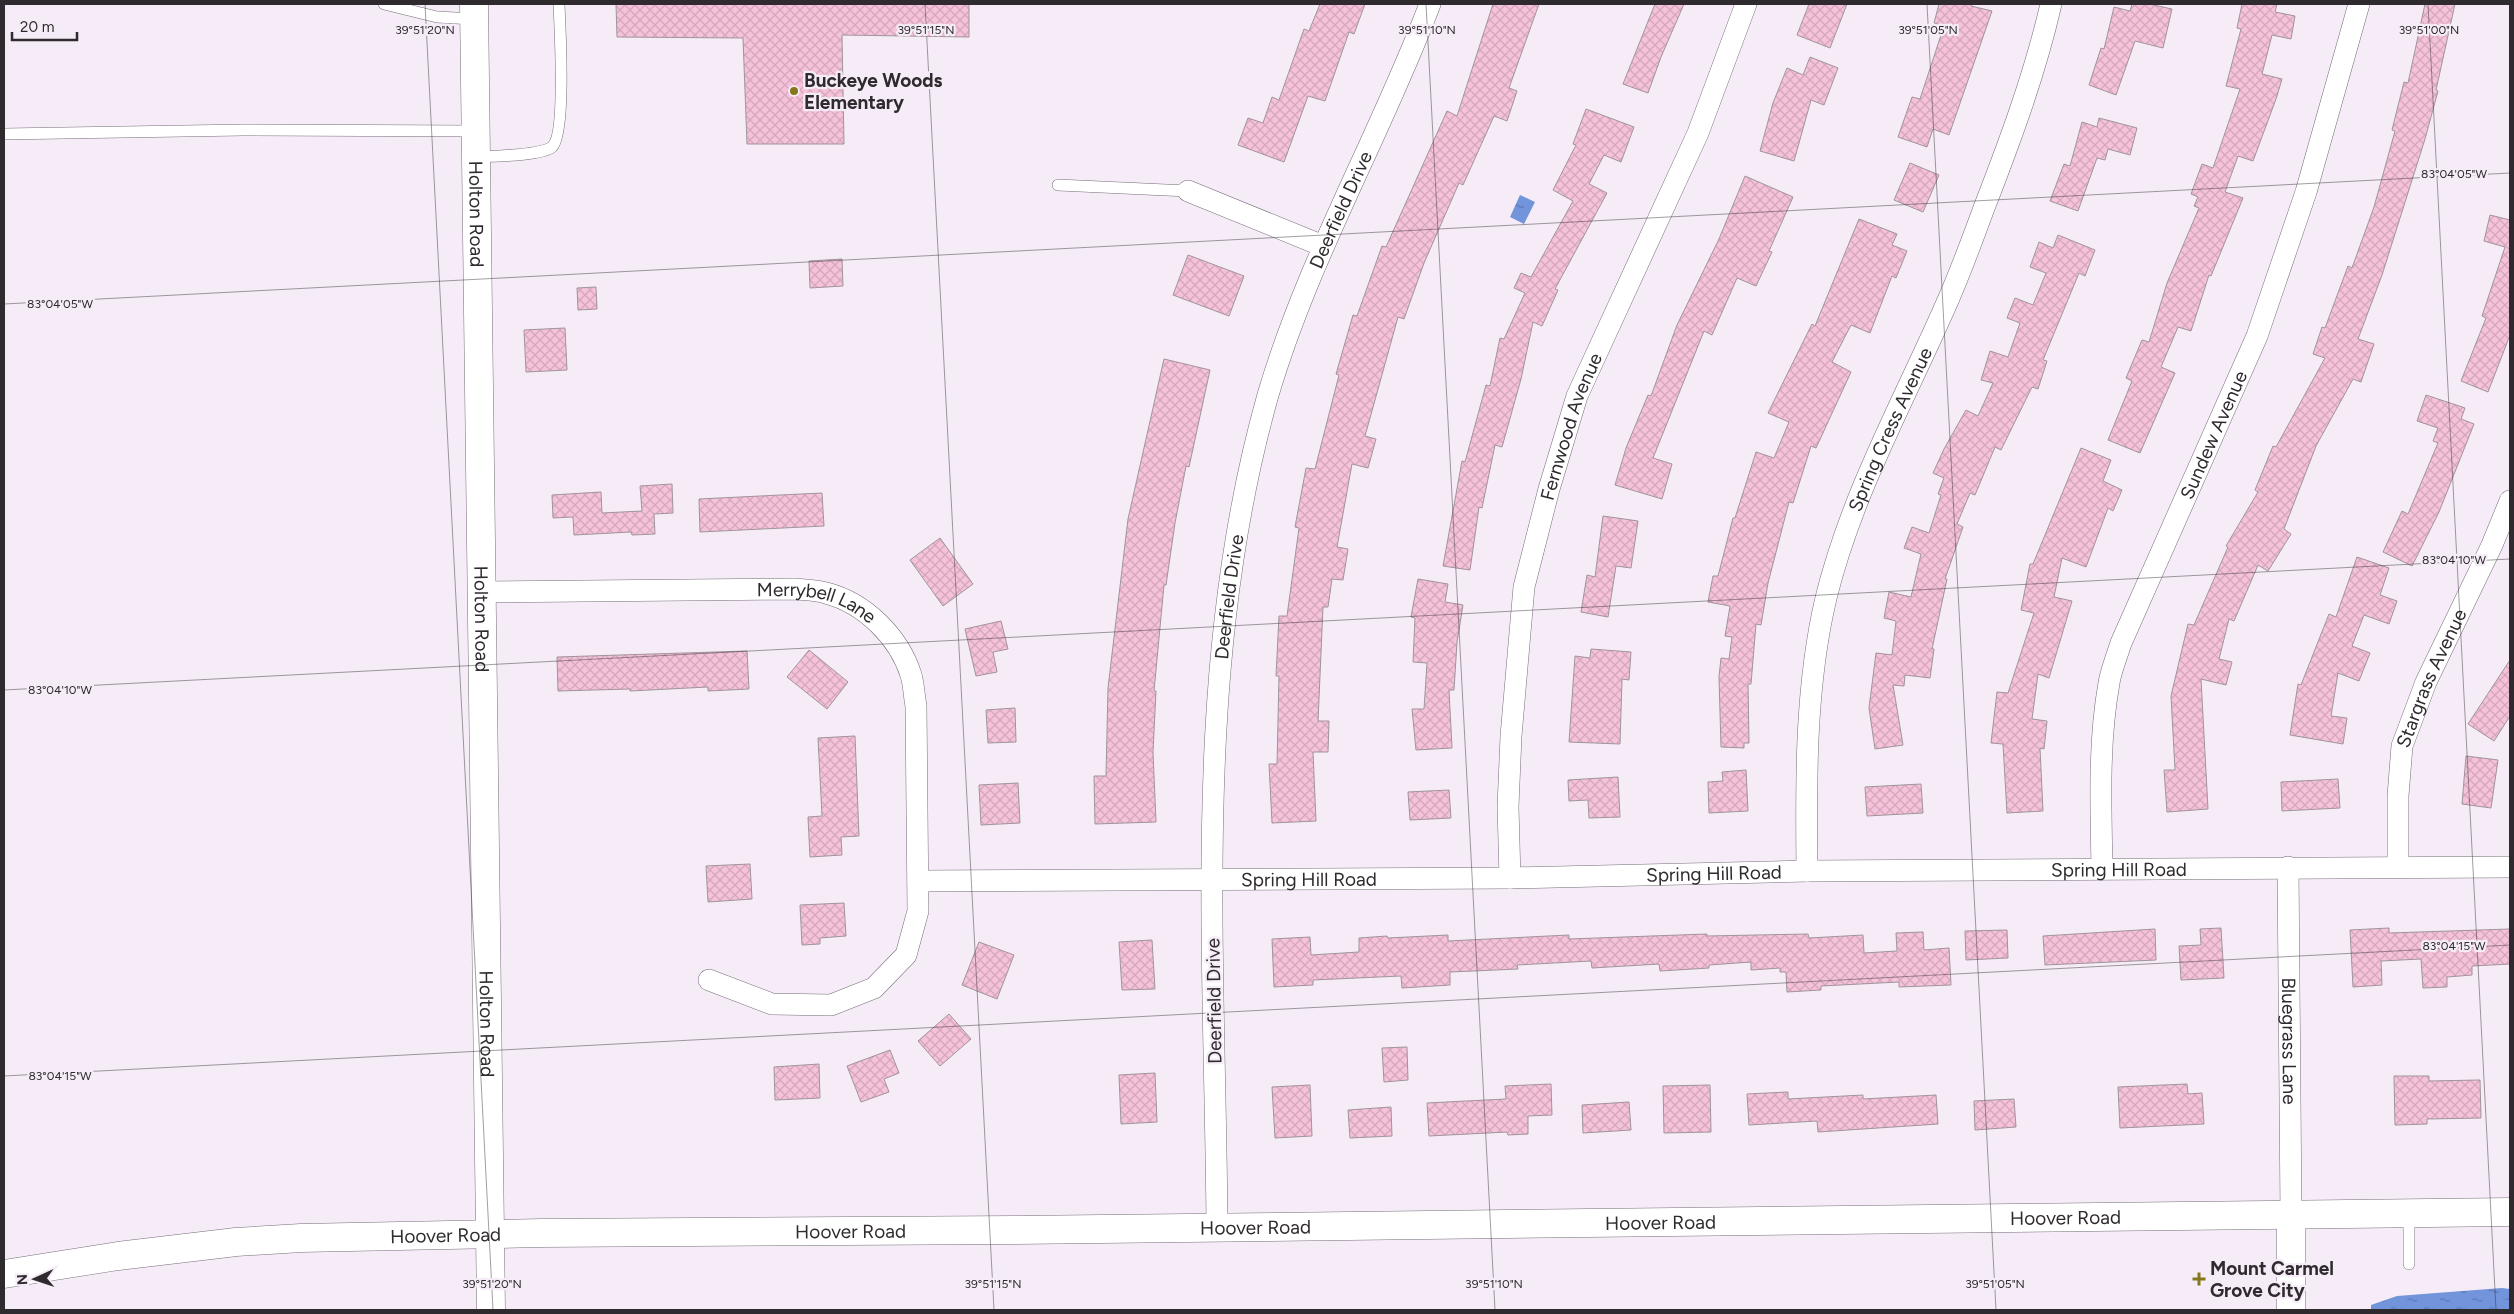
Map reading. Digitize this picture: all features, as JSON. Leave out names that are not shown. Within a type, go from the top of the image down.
[{"type":"main road","name":"Holton Road","points":[[474,11],[491,1310]]},
{"type":"main road","name":"Hoover Road","points":[[4,1274],[112,1256],[236,1242],[301,1238],[490,1234],[2510,1212]]},
{"type":"main road","points":[[2291,1213],[2291,1310]]},
{"type":"street","name":"Deerfield Drive","points":[[1217,1226],[1212,880],[1213,754],[1219,659],[1236,530],[1268,397],[1296,310],[1323,246],[1409,60],[1430,4]]},
{"type":"street","name":"Fernwood Avenue","points":[[1510,878],[1508,807],[1511,736],[1524,587],[1549,488],[1577,396],[1698,133],[1746,4]]},
{"type":"street","name":"Spring Cress Avenue","points":[[1807,871],[1806,796],[1810,702],[1826,598],[1845,536],[1868,472],[1950,296],[1999,170],[2042,44],[2051,4]]},
{"type":"street","name":"Sundew Avenue","points":[[2102,869],[2101,800],[2104,721],[2109,682],[2121,643],[2257,336],[2306,192],[2359,4]]},
{"type":"street","points":[[1188,191],[1323,246]]},
{"type":"street","name":"Stargrass Avenue","points":[[2398,867],[2398,796],[2402,746],[2426,682],[2492,545],[2510,502]]},
{"type":"street","name":"Merrybell Lane","points":[[481,592],[795,589],[826,593],[854,605],[883,628],[898,647],[911,676],[916,706],[918,911],[906,955],[874,988],[831,1005],[772,1004],[709,980]]},
{"type":"street","name":"Bluegrass Lane","points":[[2288,867],[2291,1213]]},
{"type":"street","name":"Spring Hill Road","points":[[918,881],[1510,878],[1807,871],[2510,867]]},
{"type":"lane","points":[[384,4],[437,16],[474,11]]},
{"type":"lane","points":[[4,134],[243,130],[476,144],[514,156],[548,149],[553,146],[558,137],[560,114],[559,4]]},
{"type":"lane","points":[[1058,185],[1188,191]]},
{"type":"lane","points":[[2409,1264],[2410,1213]]},
{"type":"water","points":[[1520,195],[1535,202],[1524,224],[1510,217]]},
{"type":"water","points":[[2510,1289],[2510,1310],[2371,1310],[2371,1305],[2397,1296]]},
{"type":"building","name":"Buckeye Woods Elementary","points":[[616,4],[969,4],[969,37],[842,35],[844,144],[747,144],[743,38],[617,37]]},
{"type":"building","points":[[1320,4],[1365,4],[1354,34],[1349,32],[1325,101],[1308,96],[1284,162],[1238,145],[1248,118],[1263,123],[1272,97],[1279,100],[1304,29],[1309,31]]},
{"type":"building","points":[[1493,4],[1539,4],[1509,88],[1517,91],[1507,121],[1494,116],[1463,185],[1459,183],[1424,263],[1404,319],[1398,317],[1365,436],[1376,439],[1368,468],[1352,464],[1337,547],[1348,549],[1343,580],[1332,579],[1328,607],[1323,607],[1318,721],[1329,721],[1328,752],[1313,752],[1316,821],[1272,823],[1269,764],[1277,764],[1279,676],[1276,676],[1279,616],[1287,616],[1299,528],[1295,527],[1306,468],[1315,469],[1339,375],[1336,374],[1353,315],[1357,316],[1382,246],[1386,247],[1447,111],[1457,116]]},
{"type":"building","points":[[1655,4],[1684,4],[1648,93],[1623,84]]},
{"type":"building","points":[[1809,4],[1847,4],[1830,48],[1797,35]]},
{"type":"building","points":[[1939,4],[1972,4],[1971,6],[1992,11],[1949,135],[1933,129],[1927,147],[1898,137],[1912,97],[1920,99],[1944,26],[1934,23]]},
{"type":"building","points":[[2132,4],[2149,4],[2172,9],[2163,48],[2135,41],[2116,95],[2089,85],[2101,48],[2104,49],[2114,7],[2130,11]]},
{"type":"building","points":[[2242,4],[2277,4],[2275,12],[2295,16],[2291,39],[2272,35],[2262,74],[2282,79],[2253,161],[2238,156],[2225,192],[2243,198],[2211,276],[2209,275],[2191,331],[2178,327],[2161,367],[2175,373],[2140,453],[2108,440],[2132,381],[2126,378],[2142,340],[2149,342],[2167,283],[2199,208],[2194,206],[2198,197],[2191,194],[2202,164],[2213,168],[2240,89],[2226,86],[2241,29],[2237,28]]},
{"type":"building","points":[[2425,4],[2455,4],[2436,90],[2438,91],[2425,139],[2382,275],[2358,339],[2374,344],[2361,382],[2353,379],[2316,446],[2284,529],[2291,534],[2268,571],[2258,565],[2234,621],[2229,619],[2219,659],[2232,662],[2226,685],[2201,679],[2208,809],[2167,812],[2164,770],[2175,770],[2171,696],[2188,624],[2194,625],[2228,547],[2226,546],[2258,492],[2255,490],[2273,446],[2276,447],[2325,358],[2313,354],[2322,327],[2325,328],[2348,266],[2352,268],[2374,207],[2395,131],[2392,130],[2404,82],[2408,83]]},
{"type":"building","points":[[1810,57],[1838,68],[1824,105],[1811,100],[1794,161],[1760,151],[1773,103],[1787,68],[1803,75]]},
{"type":"building","points":[[1586,109],[1634,127],[1621,162],[1604,155],[1589,184],[1607,193],[1555,289],[1558,290],[1542,326],[1533,322],[1521,379],[1502,447],[1495,445],[1482,508],[1479,507],[1470,570],[1443,566],[1462,461],[1465,462],[1486,385],[1490,386],[1500,338],[1504,339],[1525,293],[1514,288],[1521,273],[1531,277],[1573,201],[1553,190],[1576,145],[1573,144]]},
{"type":"building","points":[[2099,118],[2137,128],[2130,155],[2108,149],[2105,160],[2097,158],[2078,211],[2050,201],[2064,164],[2070,166],[2082,122],[2097,127]]},
{"type":"building","points":[[1910,163],[1939,175],[1923,212],[1894,200]]},
{"type":"building","points":[[1745,176],[1793,197],[1769,251],[1772,252],[1756,286],[1737,278],[1712,335],[1704,331],[1653,458],[1672,464],[1662,499],[1615,485],[1626,448],[1648,395],[1651,396],[1677,325],[1719,239]]},
{"type":"building","points":[[2490,215],[2510,220],[2510,335],[2488,392],[2461,381],[2486,318],[2482,316],[2505,247],[2484,241]]},
{"type":"building","points":[[1859,219],[1897,234],[1892,245],[1907,251],[1896,278],[1892,276],[1870,333],[1851,325],[1832,362],[1851,372],[1816,448],[1811,446],[1793,503],[1789,502],[1768,583],[1761,625],[1756,624],[1751,684],[1748,684],[1749,743],[1744,743],[1744,748],[1721,747],[1719,677],[1721,658],[1729,659],[1732,637],[1725,636],[1730,606],[1708,602],[1713,576],[1718,576],[1733,518],[1735,518],[1756,452],[1774,458],[1789,422],[1768,413],[1812,324],[1815,326]]},
{"type":"building","points":[[2058,235],[2095,250],[2085,276],[2079,273],[2043,360],[2047,361],[2038,389],[2032,387],[2001,450],[1995,447],[1975,495],[1970,493],[1957,524],[1963,527],[1945,579],[1947,579],[1932,649],[1934,649],[1930,678],[1905,675],[1904,686],[1893,685],[1903,745],[1875,749],[1869,708],[1876,653],[1892,655],[1896,621],[1884,618],[1889,592],[1911,597],[1921,554],[1904,548],[1912,527],[1929,533],[1941,495],[1938,494],[1944,478],[1933,473],[1966,410],[1978,416],[1993,383],[1981,380],[1990,351],[2008,357],[2020,323],[2007,318],[2015,298],[2033,305],[2046,273],[2030,267],[2039,242],[2053,248]]},
{"type":"building","points":[[1188,255],[1244,276],[1229,316],[1173,295]]},
{"type":"building","points":[[842,259],[843,286],[810,288],[809,261]]},
{"type":"building","points":[[596,287],[597,309],[578,310],[577,288]]},
{"type":"building","points":[[565,328],[567,370],[526,372],[524,330]]},
{"type":"building","points":[[1164,359],[1210,370],[1189,467],[1186,466],[1166,585],[1164,585],[1154,691],[1156,691],[1153,752],[1156,822],[1095,824],[1094,776],[1106,776],[1108,688],[1128,519]]},
{"type":"building","points":[[2426,395],[2465,408],[2461,419],[2474,424],[2439,512],[2412,566],[2383,552],[2402,511],[2408,514],[2438,443],[2433,441],[2438,428],[2417,421]]},
{"type":"building","points":[[2081,448],[2111,460],[2103,481],[2122,490],[2113,511],[2108,508],[2086,567],[2062,558],[2054,597],[2072,601],[2049,678],[2038,674],[2032,719],[2047,721],[2044,749],[2040,748],[2043,811],[2007,813],[2003,744],[1991,743],[1997,692],[2008,693],[2034,613],[2021,610],[2030,564],[2033,564]]},
{"type":"building","points":[[672,484],[673,513],[654,514],[655,534],[632,535],[631,532],[574,535],[573,517],[553,518],[552,495],[601,492],[602,513],[642,511],[640,486]]},
{"type":"building","points":[[822,493],[824,526],[700,532],[699,499]]},
{"type":"building","points":[[1603,516],[1638,521],[1631,568],[1616,566],[1608,617],[1581,612],[1587,575],[1595,577]]},
{"type":"building","points":[[940,538],[973,584],[943,606],[910,560]]},
{"type":"building","points":[[2357,557],[2389,568],[2380,595],[2397,601],[2389,624],[2364,615],[2352,646],[2370,653],[2359,681],[2338,673],[2331,716],[2347,718],[2343,744],[2290,735],[2298,684],[2301,685],[2329,614],[2336,617]]},
{"type":"building","points":[[1418,579],[1448,584],[1445,602],[1463,605],[1457,642],[1454,690],[1449,690],[1452,748],[1416,750],[1412,709],[1424,709],[1427,663],[1413,662],[1415,618],[1411,617]]},
{"type":"building","points":[[1001,621],[1008,649],[993,652],[997,672],[976,676],[965,629]]},
{"type":"building","points":[[1591,649],[1631,652],[1629,680],[1622,679],[1620,744],[1569,742],[1575,656],[1590,658]]},
{"type":"building","points":[[809,650],[848,682],[827,709],[787,677]]},
{"type":"building","points":[[747,651],[749,689],[708,691],[708,687],[630,691],[630,689],[558,691],[557,657]]},
{"type":"building","points":[[2510,660],[2510,716],[2494,741],[2468,724]]},
{"type":"building","points":[[1015,708],[1016,742],[988,743],[986,710]]},
{"type":"building","points":[[855,736],[859,836],[841,837],[842,855],[810,857],[808,817],[822,816],[818,738]]},
{"type":"building","points":[[2466,756],[2498,760],[2491,808],[2462,804]]},
{"type":"building","points":[[1746,770],[1748,811],[1709,813],[1708,782],[1723,781],[1722,772]]},
{"type":"building","points":[[1618,777],[1620,817],[1589,818],[1588,800],[1569,801],[1568,780]]},
{"type":"building","points":[[2338,779],[2340,808],[2282,811],[2281,782]]},
{"type":"building","points":[[1018,783],[1020,823],[981,825],[979,785]]},
{"type":"building","points":[[1921,784],[1923,813],[1867,816],[1865,787]]},
{"type":"building","points":[[1449,790],[1451,818],[1410,820],[1408,792]]},
{"type":"building","points":[[750,864],[752,899],[708,902],[706,866]]},
{"type":"building","points":[[844,903],[846,936],[820,938],[820,944],[802,945],[800,905]]},
{"type":"building","points":[[2221,928],[2224,978],[2181,980],[2179,946],[2201,945],[2200,929]]},
{"type":"building","points":[[2389,928],[2389,933],[2510,929],[2510,964],[2472,966],[2472,975],[2447,977],[2447,987],[2423,988],[2421,959],[2381,961],[2382,985],[2353,987],[2350,930]]},
{"type":"building","points":[[2155,929],[2156,960],[2045,965],[2043,936]]},
{"type":"building","points":[[2007,930],[2008,958],[1966,960],[1965,931]]},
{"type":"building","points":[[1923,932],[1924,950],[1949,948],[1951,985],[1899,987],[1899,982],[1821,986],[1821,990],[1787,992],[1786,972],[1780,972],[1780,968],[1751,970],[1751,962],[1709,965],[1709,968],[1660,971],[1659,964],[1592,968],[1591,961],[1517,965],[1518,969],[1450,972],[1450,985],[1402,988],[1401,976],[1313,980],[1313,985],[1274,987],[1272,939],[1310,937],[1311,955],[1359,952],[1359,938],[1387,936],[1388,938],[1448,935],[1448,941],[1569,935],[1569,939],[1707,934],[1707,936],[1808,934],[1809,938],[1863,935],[1864,953],[1897,951],[1896,933]]},
{"type":"building","points":[[1152,940],[1155,989],[1122,990],[1119,942]]},
{"type":"building","points":[[979,942],[1014,955],[997,999],[962,985]]},
{"type":"building","points":[[949,1014],[971,1039],[940,1066],[918,1041]]},
{"type":"building","points":[[1407,1047],[1408,1080],[1384,1082],[1382,1048]]},
{"type":"building","points":[[890,1050],[899,1073],[884,1079],[889,1092],[861,1102],[847,1066]]},
{"type":"building","points":[[819,1064],[820,1098],[775,1100],[774,1067]]},
{"type":"building","points":[[1155,1073],[1157,1122],[1121,1124],[1119,1075]]},
{"type":"building","points":[[2394,1076],[2429,1076],[2429,1081],[2480,1080],[2481,1118],[2427,1119],[2427,1124],[2395,1125]]},
{"type":"building","points":[[1551,1084],[1552,1115],[1528,1116],[1528,1134],[1508,1135],[1507,1132],[1429,1136],[1427,1103],[1506,1099],[1505,1086]]},
{"type":"building","points":[[2187,1084],[2188,1094],[2202,1093],[2204,1124],[2120,1128],[2118,1087]]},
{"type":"building","points":[[1310,1085],[1312,1136],[1275,1138],[1272,1087]]},
{"type":"building","points":[[1710,1085],[1711,1132],[1664,1133],[1663,1086]]},
{"type":"building","points":[[1788,1092],[1788,1099],[1863,1095],[1863,1099],[1936,1095],[1938,1124],[1818,1132],[1817,1121],[1749,1125],[1747,1094]]},
{"type":"building","points":[[2014,1099],[2016,1127],[1975,1130],[1974,1101]]},
{"type":"building","points":[[1629,1102],[1631,1130],[1583,1133],[1582,1105]]},
{"type":"building","points":[[1391,1107],[1392,1136],[1350,1138],[1348,1110]]},
{"type":"place","name":"Buckeye Woods Elementary","points":[[794,91]]},
{"type":"place","name":"Mount Carmel Grove City","points":[[2199,1279]]}]
